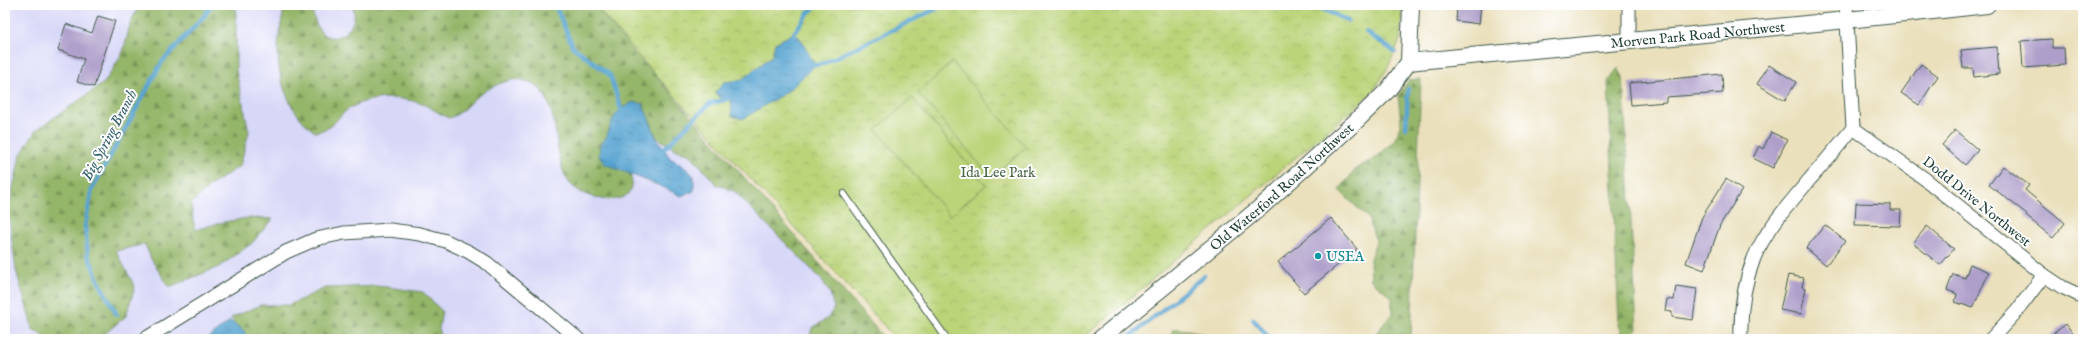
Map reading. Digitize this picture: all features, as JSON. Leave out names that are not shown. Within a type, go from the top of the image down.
[{"type":"street","points":[[1409,62],[1411,5]]},
{"type":"street","points":[[1629,5],[1629,40]]},
{"type":"street","points":[[1742,339],[1741,323],[1744,292],[1754,258],[1769,232],[1790,202],[1854,128],[1846,5]]},
{"type":"street","name":"Morven Park Road Northwest","points":[[1409,62],[1629,40],[1847,21],[1987,5]]},
{"type":"street","name":"Old Waterford Road Northwest","points":[[1100,339],[1262,206],[1353,124],[1388,90],[1409,62]]},
{"type":"street","name":"Dodd Drive Northwest","points":[[1854,128],[1925,179],[2044,275],[2062,287],[2083,297]]},
{"type":"street","points":[[145,339],[286,252],[316,239],[344,233],[390,230],[420,234],[446,242],[469,252],[487,263],[578,339]]},
{"type":"street","points":[[1990,339],[2017,311],[2044,275]]},
{"type":"lane","points":[[844,194],[948,339]]},
{"type":"shaded area","points":[[5,5],[594,5],[884,339],[5,339]]},
{"type":"green space","points":[[140,5],[236,5],[236,71],[249,132],[240,166],[211,185],[191,204],[195,230],[219,223],[247,218],[273,219],[251,244],[219,267],[169,287],[151,259],[145,244],[116,251],[135,287],[126,316],[107,332],[94,339],[48,339],[33,330],[16,270],[8,211],[20,156],[35,131],[105,82],[123,52],[131,21]]},
{"type":"green space","points":[[284,5],[311,5],[314,19],[321,32],[325,36],[336,37],[346,32],[350,28],[354,16],[353,5],[594,5],[885,339],[809,339],[812,328],[828,318],[834,308],[830,293],[821,279],[734,191],[716,184],[690,154],[677,150],[656,137],[650,120],[613,119],[607,137],[600,145],[605,164],[630,174],[632,186],[628,194],[621,198],[610,200],[586,195],[576,189],[568,181],[559,155],[550,107],[544,95],[535,85],[522,80],[510,80],[485,91],[453,117],[449,118],[418,102],[397,98],[376,99],[356,105],[342,114],[331,126],[315,132],[298,115],[286,94],[282,83],[278,60],[278,48]]},
{"type":"green space","name":"Ida Lee Park","points":[[595,5],[1402,5],[1400,40],[1388,67],[1373,92],[1082,339],[896,339],[633,50]]},
{"type":"green space","points":[[952,62],[1026,147],[991,177],[918,93]]},
{"type":"green space","points":[[1618,68],[1623,77],[1637,329],[1624,338],[1619,325],[1608,81]]},
{"type":"green space","points":[[1421,79],[1411,339],[1371,339],[1392,314],[1392,297],[1371,280],[1370,259],[1376,241],[1368,218],[1339,190],[1357,168],[1378,156],[1396,139],[1401,122],[1398,96],[1409,80]]},
{"type":"green space","points":[[912,98],[986,185],[950,216],[876,130]]},
{"type":"green space","points":[[379,286],[423,292],[442,311],[439,328],[440,339],[246,339],[231,318],[261,305],[289,305],[325,288]]},
{"type":"green space","points":[[1173,329],[1193,331],[1212,339],[1170,339]]},
{"type":"water","points":[[794,33],[800,38],[815,65],[788,91],[743,119],[732,116],[731,98],[724,101],[715,93],[724,82],[741,80],[772,56],[775,43]]},
{"type":"water","points":[[633,102],[643,104],[656,137],[670,158],[683,166],[694,176],[694,191],[681,196],[605,164],[599,156],[600,145],[607,135],[613,119],[620,111]]},
{"type":"water","points":[[230,321],[243,330],[249,339],[207,339]]},
{"type":"building","points":[[1457,5],[1481,5],[1479,24],[1456,21]]},
{"type":"building","points":[[98,16],[115,21],[94,87],[77,82],[84,59],[58,50],[66,24],[92,33]]},
{"type":"building","points":[[2052,39],[2052,48],[2064,48],[2065,65],[2023,68],[2021,41]]},
{"type":"building","points":[[1997,47],[1999,74],[1974,77],[1973,68],[1963,68],[1961,50]]},
{"type":"building","points":[[1921,64],[1938,76],[1919,105],[1901,93]]},
{"type":"building","points":[[1769,65],[1796,82],[1785,101],[1757,84]]},
{"type":"building","points":[[1722,74],[1723,93],[1666,97],[1666,102],[1631,105],[1629,83]]},
{"type":"building","points":[[1955,130],[1978,150],[1965,165],[1942,145]]},
{"type":"building","points":[[1771,132],[1787,140],[1773,168],[1753,158],[1759,146],[1763,149]]},
{"type":"building","points":[[2003,166],[2029,185],[2025,190],[2065,223],[2053,238],[2026,216],[2027,214],[1989,185]]},
{"type":"building","points":[[1726,179],[1742,190],[1720,225],[1704,270],[1686,263],[1702,217]]},
{"type":"building","points":[[1856,203],[1890,204],[1890,210],[1901,210],[1900,226],[1855,225]]},
{"type":"building","name":"USEA","points":[[1331,218],[1357,249],[1304,293],[1278,262]]},
{"type":"building","points":[[1825,225],[1845,241],[1826,265],[1806,248]]},
{"type":"building","points":[[1927,226],[1954,249],[1940,265],[1913,243]]},
{"type":"building","points":[[1970,264],[1989,272],[1973,308],[1955,302],[1957,294],[1947,290],[1953,274],[1965,278]]},
{"type":"building","points":[[1788,275],[1804,278],[1802,287],[1806,288],[1801,314],[1780,310]]},
{"type":"building","points":[[1676,286],[1697,289],[1693,320],[1672,317],[1672,312],[1665,311],[1667,299],[1674,300]]},
{"type":"building","points":[[2066,324],[2077,339],[2046,339]]},
{"type":"waterway","name":"Big Spring Branch","points":[[117,315],[98,280],[88,255],[85,226],[92,189],[162,62],[205,15],[211,5]]},
{"type":"waterway","points":[[555,5],[573,47],[610,75],[621,109]]},
{"type":"waterway","points":[[794,33],[809,12],[817,5]]},
{"type":"waterway","points":[[815,65],[822,64],[944,5]]},
{"type":"waterway","points":[[1314,5],[1348,21]]},
{"type":"waterway","points":[[1366,32],[1395,52]]},
{"type":"waterway","points":[[1406,128],[1408,89]]},
{"type":"waterway","points":[[664,149],[709,104],[731,98]]},
{"type":"waterway","points":[[1127,339],[1204,276]]},
{"type":"waterway","points":[[1253,319],[1270,339]]},
{"type":"place","name":"USEA","points":[[1318,256]]}]
